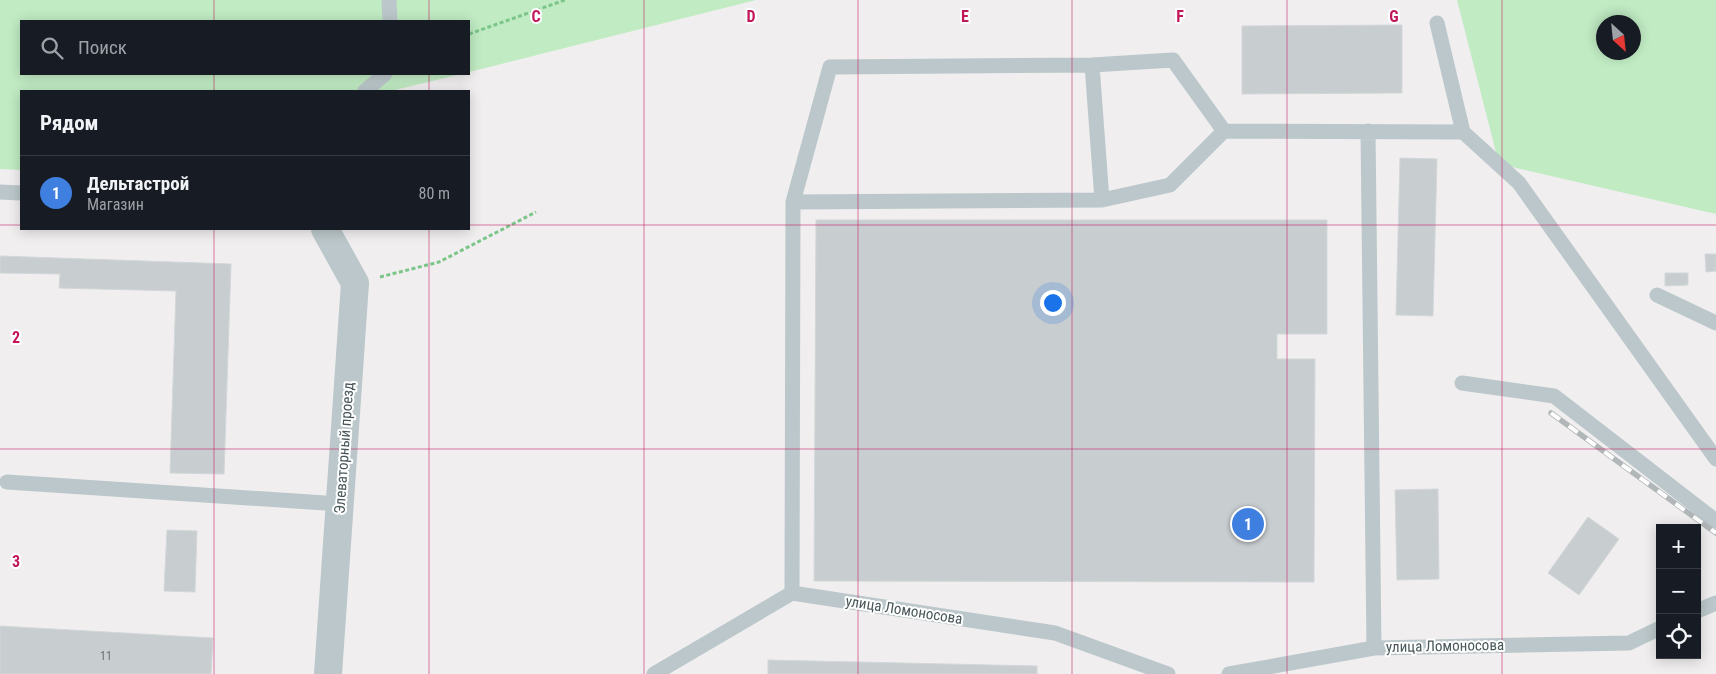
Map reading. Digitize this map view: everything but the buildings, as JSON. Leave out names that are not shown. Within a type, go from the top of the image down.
[{"type":"street","points":[[325,230],[355,283]]},
{"type":"street","name":"Элеваторный проезд","points":[[328,674],[355,283]]},
{"type":"lane","points":[[389,0],[390,20]]},
{"type":"lane","points":[[1437,23],[1463,132],[1519,183],[1716,459]]},
{"type":"lane","points":[[654,674],[792,593],[793,202],[830,67],[1092,65],[1173,60],[1224,131]]},
{"type":"lane","points":[[1092,65],[1102,200]]},
{"type":"lane","points":[[366,90],[384,75]]},
{"type":"lane","points":[[793,202],[1102,200],[1170,185],[1224,131],[1463,132]]},
{"type":"lane","points":[[1368,131],[1374,648]]},
{"type":"lane","points":[[0,192],[20,193]]},
{"type":"lane","points":[[1657,295],[1716,323]]},
{"type":"lane","points":[[1462,383],[1554,396],[1716,521]]},
{"type":"lane","points":[[7,482],[340,504]]},
{"type":"lane","name":"улица Ломоносова","points":[[792,593],[1055,633],[1168,674]]},
{"type":"lane","points":[[1701,609],[1716,602]]},
{"type":"lane","name":"улица Ломоносова","points":[[1229,674],[1374,648],[1629,643],[1656,630]]},
{"type":"path","points":[[470,34],[565,0]]},
{"type":"path","points":[[355,283],[439,262],[536,212]]},
{"type":"green space","points":[[0,0],[756,0],[470,72],[470,20],[20,20],[20,75],[457,75],[395,90],[20,90],[20,170],[0,169]]},
{"type":"green space","points":[[1457,0],[1716,0],[1716,214],[1499,164]]},
{"type":"railway","points":[[1551,413],[1716,533]]},
{"type":"place","name":"Дельтастрой","points":[[1248,524]]}]
